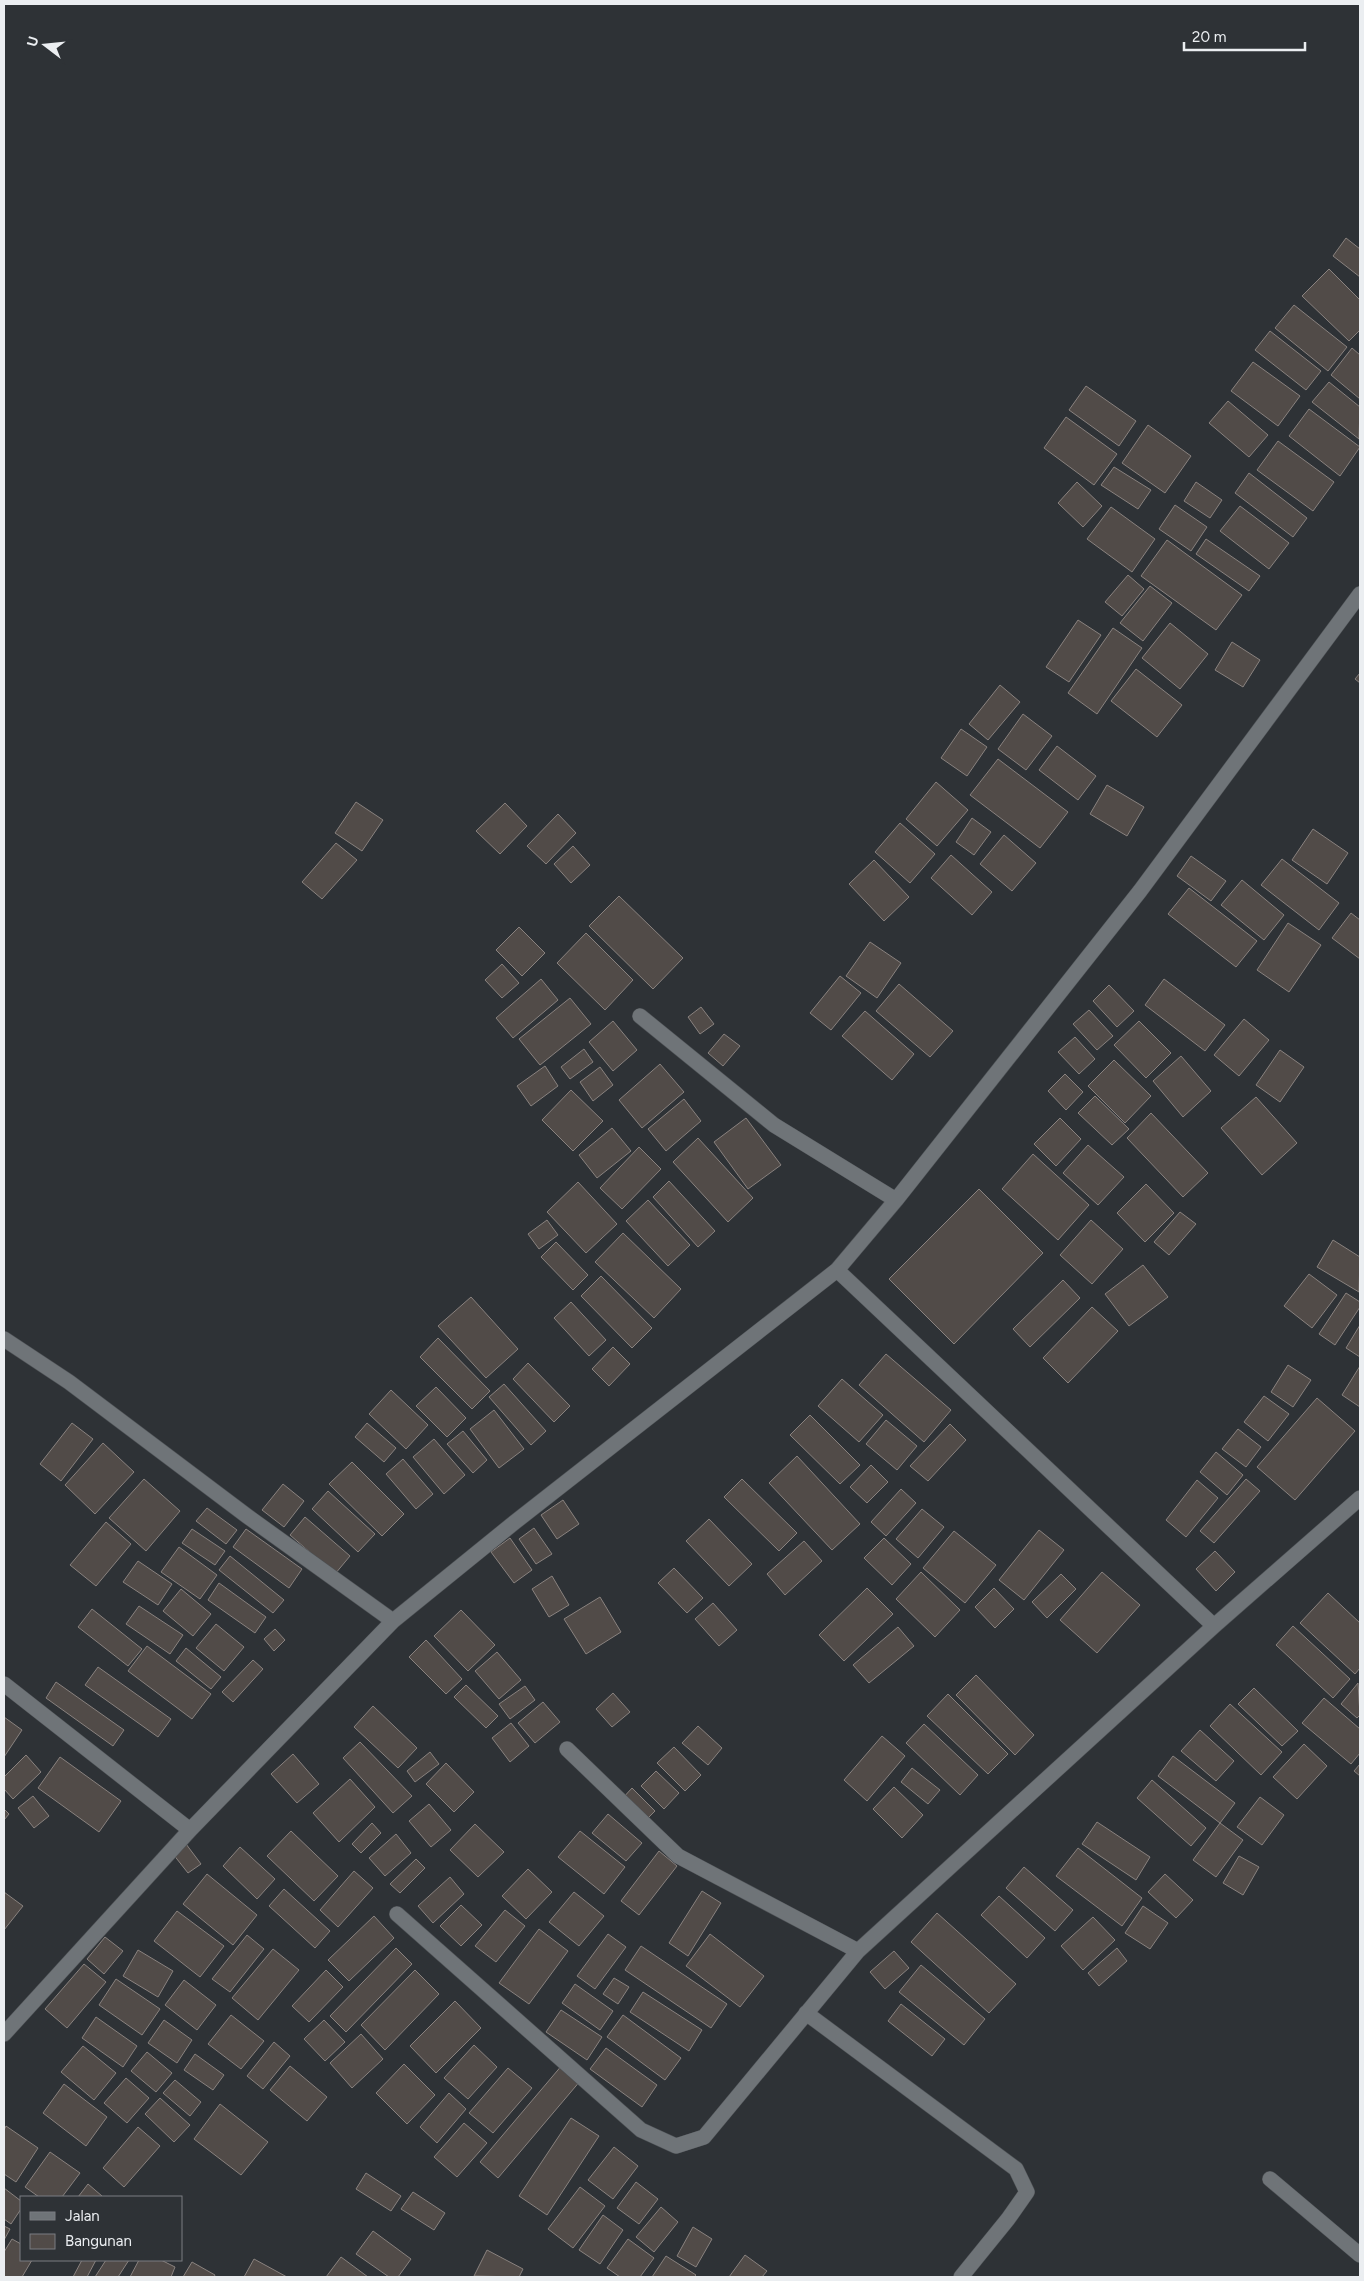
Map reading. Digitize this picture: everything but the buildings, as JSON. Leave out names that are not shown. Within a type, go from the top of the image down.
[{"type":"street","points":[[4,2034],[190,1830],[393,1621],[515,1522],[837,1270],[896,1200],[1140,891],[1360,594]]},
{"type":"street","points":[[640,1016],[774,1125],[896,1200]]},
{"type":"street","points":[[837,1270],[1214,1626]]},
{"type":"street","points":[[4,1339],[69,1382],[247,1516],[393,1621]]},
{"type":"street","points":[[397,1914],[641,2130],[676,2146],[704,2137],[858,1951],[1214,1626],[1360,1498]]},
{"type":"street","points":[[4,1684],[190,1830]]},
{"type":"street","points":[[567,1749],[678,1856],[858,1951]]},
{"type":"street","points":[[806,2013],[1016,2169],[1027,2192],[1008,2219],[961,2277]]},
{"type":"street","points":[[1270,2179],[1360,2256]]}]
